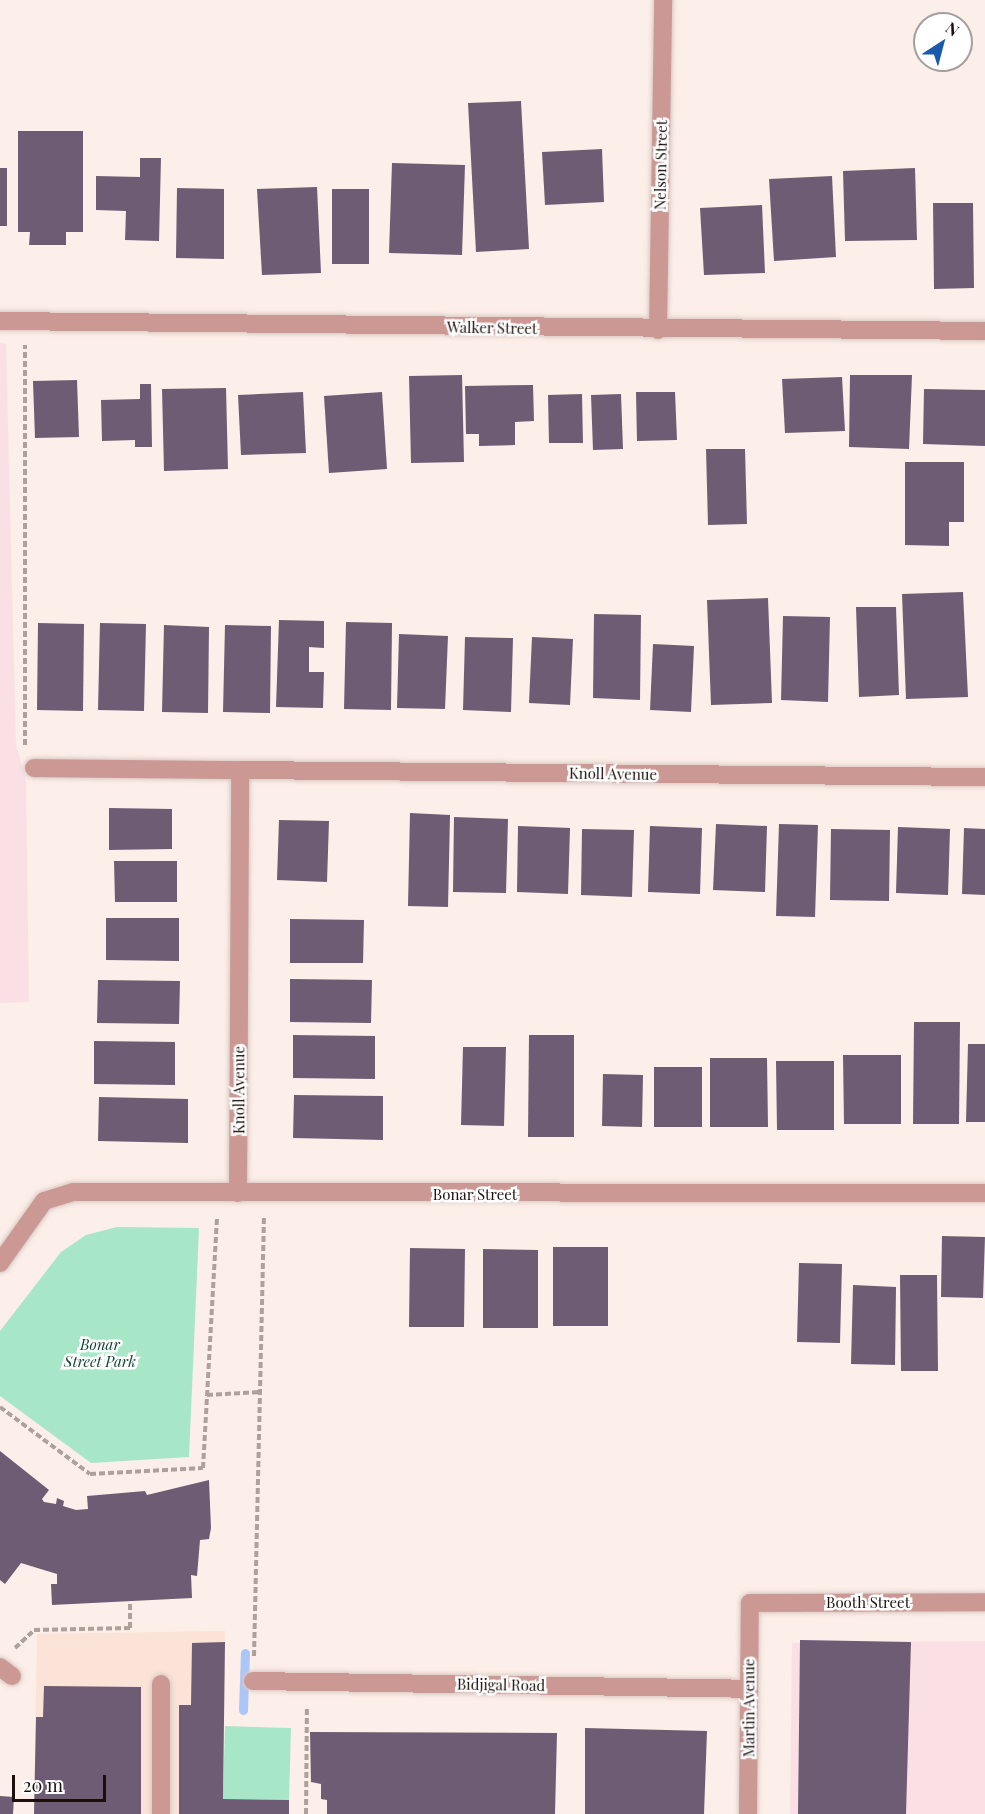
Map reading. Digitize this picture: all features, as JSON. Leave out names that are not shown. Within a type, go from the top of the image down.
[{"type":"street","name":"Nelson Street","points":[[658,330],[663,0]]},
{"type":"street","name":"Walker Street","points":[[0,321],[658,330],[985,331]]},
{"type":"street","name":"Knoll Avenue","points":[[34,768],[985,777]]},
{"type":"street","name":"Knoll Avenue","points":[[238,1193],[240,770]]},
{"type":"street","name":"Bonar Street","points":[[0,1263],[44,1201],[73,1192],[264,1195],[985,1193]]},
{"type":"street","name":"Booth Street","points":[[750,1603],[985,1602]]},
{"type":"street","name":"Martin Avenue","points":[[748,1814],[750,1603]]},
{"type":"street","name":"Bidjigal Road","points":[[253,1682],[748,1689]]},
{"type":"street","points":[[161,1684],[161,1814]]},
{"type":"path","points":[[25,322],[24,742],[34,768]]},
{"type":"path","points":[[0,1407],[90,1474],[203,1468],[219,1193]]},
{"type":"path","points":[[253,1682],[264,1195]]},
{"type":"path","points":[[207,1395],[260,1392]]},
{"type":"path","points":[[7,1666],[34,1630],[130,1628],[130,1601]]},
{"type":"path","points":[[306,1814],[307,1682]]},
{"type":"shaded area","points":[[0,343],[6,344],[16,744],[26,780],[29,1002],[0,1003]]},
{"type":"shaded area","points":[[225,1631],[223,1798],[289,1800],[289,1814],[34,1814],[37,1634]]},
{"type":"shaded area","points":[[985,1641],[985,1814],[790,1814],[792,1643]]},
{"type":"green space","name":"Bonar Street Park","points":[[117,1227],[199,1228],[189,1457],[91,1463],[0,1396],[0,1331],[61,1252],[86,1235]]},
{"type":"green space","points":[[225,1726],[291,1728],[289,1800],[223,1799]]},
{"type":"building","points":[[521,101],[529,249],[476,252],[468,103]]},
{"type":"building","points":[[18,131],[83,131],[83,232],[66,232],[66,245],[29,245],[30,232],[18,232]]},
{"type":"building","points":[[602,149],[604,202],[545,205],[542,152]]},
{"type":"building","points":[[140,158],[161,158],[159,241],[125,240],[126,211],[96,210],[96,176],[140,177]]},
{"type":"building","points":[[392,163],[465,165],[462,255],[389,253]]},
{"type":"building","points":[[0,168],[7,168],[7,226],[0,226]]},
{"type":"building","points":[[915,168],[917,240],[845,241],[843,171]]},
{"type":"building","points":[[832,176],[836,257],[774,261],[769,179]]},
{"type":"building","points":[[317,187],[321,273],[262,275],[257,189]]},
{"type":"building","points":[[177,188],[224,189],[224,259],[176,258]]},
{"type":"building","points":[[332,189],[369,189],[369,264],[332,264]]},
{"type":"building","points":[[933,203],[973,203],[974,288],[934,289]]},
{"type":"building","points":[[762,205],[765,273],[704,275],[700,208]]},
{"type":"building","points":[[462,375],[464,462],[411,463],[409,376]]},
{"type":"building","points":[[850,375],[912,375],[909,449],[849,447]]},
{"type":"building","points":[[842,377],[845,431],[785,433],[782,379]]},
{"type":"building","points":[[77,380],[79,437],[35,438],[33,381]]},
{"type":"building","points":[[140,384],[151,384],[152,447],[135,447],[135,440],[102,441],[101,400],[140,399]]},
{"type":"building","points":[[533,385],[534,421],[515,422],[515,445],[479,446],[479,434],[466,434],[465,386]]},
{"type":"building","points":[[226,388],[228,469],[164,471],[162,389]]},
{"type":"building","points":[[924,389],[985,390],[985,446],[923,444]]},
{"type":"building","points":[[303,392],[306,453],[241,455],[238,395]]},
{"type":"building","points":[[382,392],[387,469],[329,473],[324,396]]},
{"type":"building","points":[[636,392],[675,392],[677,440],[637,441]]},
{"type":"building","points":[[582,394],[583,443],[549,443],[548,395]]},
{"type":"building","points":[[621,394],[623,449],[593,450],[591,395]]},
{"type":"building","points":[[706,449],[745,449],[747,524],[708,525]]},
{"type":"building","points":[[905,462],[964,462],[964,522],[949,522],[949,546],[905,545]]},
{"type":"building","points":[[963,592],[968,697],[906,699],[902,594]]},
{"type":"building","points":[[768,598],[772,703],[711,705],[707,600]]},
{"type":"building","points":[[856,607],[896,607],[899,695],[859,697]]},
{"type":"building","points":[[594,614],[641,615],[640,700],[593,698]]},
{"type":"building","points":[[783,616],[830,617],[828,702],[781,700]]},
{"type":"building","points":[[279,620],[324,621],[324,648],[309,647],[309,672],[324,672],[323,708],[276,707]]},
{"type":"building","points":[[346,622],[392,623],[391,710],[344,709]]},
{"type":"building","points":[[38,623],[84,624],[83,711],[37,710]]},
{"type":"building","points":[[100,623],[146,624],[144,711],[98,710]]},
{"type":"building","points":[[164,625],[209,627],[208,713],[162,712]]},
{"type":"building","points":[[225,625],[271,626],[270,713],[223,712]]},
{"type":"building","points":[[399,634],[448,636],[445,709],[397,708]]},
{"type":"building","points":[[465,637],[513,638],[511,712],[463,710]]},
{"type":"building","points":[[532,637],[573,639],[570,705],[529,703]]},
{"type":"building","points":[[653,644],[694,646],[691,712],[650,710]]},
{"type":"building","points":[[109,808],[172,809],[172,849],[109,850]]},
{"type":"building","points":[[410,813],[450,815],[448,907],[408,906]]},
{"type":"building","points":[[454,817],[508,819],[506,893],[453,892]]},
{"type":"building","points":[[279,820],[329,821],[327,882],[277,880]]},
{"type":"building","points":[[716,824],[767,826],[765,892],[713,890]]},
{"type":"building","points":[[779,824],[818,825],[815,917],[776,916]]},
{"type":"building","points":[[518,826],[570,828],[568,894],[517,892]]},
{"type":"building","points":[[650,826],[702,828],[700,894],[648,892]]},
{"type":"building","points":[[898,827],[950,829],[948,895],[896,893]]},
{"type":"building","points":[[964,828],[985,829],[985,895],[962,894]]},
{"type":"building","points":[[582,829],[634,830],[632,897],[581,895]]},
{"type":"building","points":[[831,829],[890,830],[889,901],[830,900]]},
{"type":"building","points":[[114,861],[177,861],[177,902],[115,902]]},
{"type":"building","points":[[106,918],[179,918],[179,961],[106,960]]},
{"type":"building","points":[[290,919],[364,920],[363,963],[290,963]]},
{"type":"building","points":[[290,979],[372,980],[371,1023],[290,1022]]},
{"type":"building","points":[[98,980],[180,981],[179,1024],[97,1023]]},
{"type":"building","points":[[914,1022],[960,1022],[959,1124],[913,1124]]},
{"type":"building","points":[[293,1035],[375,1036],[375,1079],[293,1078]]},
{"type":"building","points":[[529,1035],[574,1035],[574,1137],[528,1137]]},
{"type":"building","points":[[94,1041],[175,1042],[175,1085],[94,1084]]},
{"type":"building","points":[[968,1044],[985,1044],[985,1122],[966,1122]]},
{"type":"building","points":[[463,1047],[506,1047],[504,1126],[461,1125]]},
{"type":"building","points":[[843,1055],[901,1055],[901,1124],[844,1124]]},
{"type":"building","points":[[710,1058],[767,1058],[768,1127],[710,1127]]},
{"type":"building","points":[[776,1061],[834,1061],[834,1130],[777,1130]]},
{"type":"building","points":[[654,1067],[702,1067],[702,1127],[654,1127]]},
{"type":"building","points":[[603,1074],[643,1075],[642,1127],[602,1126]]},
{"type":"building","points":[[294,1095],[383,1096],[383,1140],[293,1138]]},
{"type":"building","points":[[99,1097],[188,1099],[188,1143],[98,1141]]},
{"type":"building","points":[[942,1236],[985,1237],[983,1298],[941,1297]]},
{"type":"building","points":[[553,1247],[608,1247],[608,1326],[553,1326]]},
{"type":"building","points":[[410,1248],[465,1249],[464,1327],[409,1327]]},
{"type":"building","points":[[483,1249],[538,1250],[538,1328],[483,1328]]},
{"type":"building","points":[[799,1263],[842,1264],[840,1343],[797,1342]]},
{"type":"building","points":[[900,1275],[937,1275],[938,1371],[901,1371]]},
{"type":"building","points":[[853,1285],[896,1287],[895,1365],[851,1364]]},
{"type":"building","points":[[0,1451],[49,1490],[42,1499],[44,1502],[56,1504],[57,1498],[64,1501],[63,1506],[76,1510],[88,1509],[87,1496],[145,1491],[147,1495],[209,1480],[211,1528],[209,1539],[200,1540],[197,1576],[191,1575],[192,1598],[52,1605],[51,1584],[57,1584],[57,1574],[21,1563],[5,1584],[0,1580]]},
{"type":"building","points":[[800,1640],[911,1642],[906,1814],[798,1814]]},
{"type":"building","points":[[225,1642],[223,1799],[289,1800],[289,1814],[179,1814],[179,1705],[191,1705],[192,1643]]},
{"type":"building","points":[[44,1686],[141,1687],[141,1814],[34,1814],[36,1717],[43,1717]]},
{"type":"building","points":[[585,1728],[707,1731],[704,1814],[585,1814]]},
{"type":"building","points":[[310,1732],[557,1733],[555,1814],[327,1814],[327,1800],[321,1799],[321,1784],[311,1782]]},
{"type":"building","points":[[0,1796],[14,1797],[13,1814],[0,1814]]},
{"type":"waterway","points":[[243,1710],[245,1653]]}]
